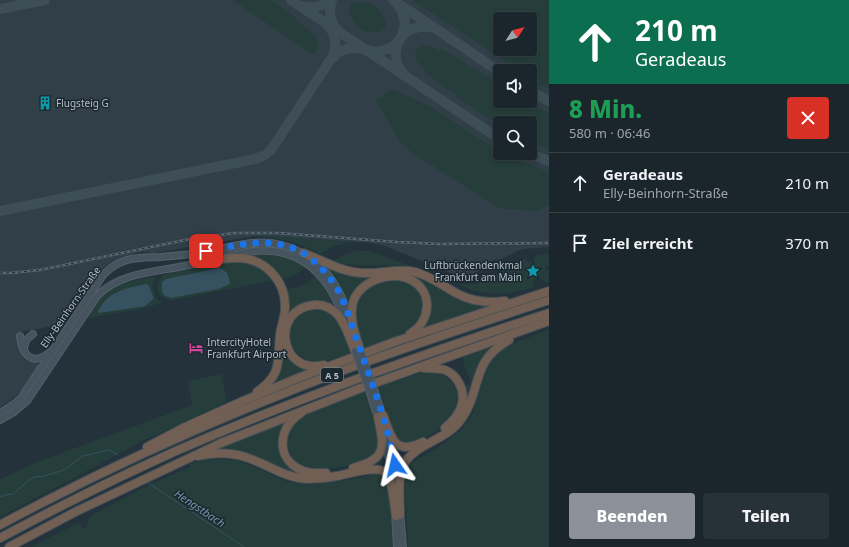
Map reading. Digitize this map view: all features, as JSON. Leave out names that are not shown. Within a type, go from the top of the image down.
[{"type":"highway","points":[[303,253],[323,269],[364,273],[396,271],[414,272],[431,278],[464,297],[478,301],[504,302],[526,298]]},
{"type":"highway","points":[[220,259],[246,259],[253,261],[265,267],[278,280],[283,290],[285,309],[280,333],[279,362],[276,371],[268,384],[243,401]]},
{"type":"highway","points":[[356,353],[352,308],[357,292],[375,280],[391,276],[406,278],[416,283],[424,294],[427,307],[425,318],[418,329],[394,342]]},
{"type":"highway","points":[[356,353],[341,319],[336,313],[327,307],[317,305],[305,307],[293,314],[288,322],[285,334],[287,348],[292,356],[309,366],[318,366],[549,291]]},
{"type":"highway","name":"A 5","points":[[0,525],[120,465],[226,417],[351,368],[549,300]]},
{"type":"highway","name":"A 5","points":[[0,538],[125,475],[226,430],[375,372],[549,313]]},
{"type":"highway","points":[[9,547],[77,511],[221,443],[315,405],[546,323]]},
{"type":"highway","points":[[398,515],[401,471],[407,460],[415,452],[447,433],[459,422],[468,407],[481,367],[493,351],[506,341],[546,323]]},
{"type":"highway","points":[[120,465],[154,443],[243,401],[356,353]]},
{"type":"highway","points":[[380,416],[395,443],[400,447],[407,448],[423,442],[442,430],[453,421],[459,413],[463,396],[461,386],[454,375],[442,369],[416,368]]},
{"type":"highway","points":[[315,405],[297,415],[285,429],[282,440],[284,450],[290,462],[301,470],[308,472],[326,473],[366,465],[375,460],[380,454],[382,444],[380,416]]},
{"type":"highway","points":[[179,462],[210,454],[234,453],[259,462],[285,475],[306,479],[337,477],[371,469],[379,470],[386,472],[390,478],[398,515]]},
{"type":"highway","points":[[0,541],[14,530]]},
{"type":"street","name":"Elly-Beinhorn-Straße","points":[[0,413],[21,398],[103,275],[123,260],[141,257],[192,254],[252,243],[276,244],[303,253]]},
{"type":"street","name":"Elly-Beinhorn-Straße","points":[[0,420],[12,414],[24,404],[72,333],[105,288],[127,278],[220,259],[243,252],[264,251],[288,254],[313,261],[323,269],[340,293],[356,353],[380,416],[391,466],[398,515]]},
{"type":"street","points":[[24,352],[25,341],[33,334]]},
{"type":"street","points":[[20,336],[24,352],[31,358],[39,359],[55,347]]},
{"type":"street","points":[[397,547],[398,515]]},
{"type":"street","points":[[398,515],[402,547]]},
{"type":"shaded area","points":[[0,0],[549,0],[549,247],[519,250],[500,260],[496,259],[487,263],[474,274],[467,275],[453,274],[385,246],[371,243],[266,236],[255,236],[154,253],[142,252],[119,258],[104,267],[64,324],[16,333],[19,349],[24,359],[39,365],[20,392],[0,407]]},
{"type":"green space","points":[[232,0],[271,0],[290,13],[316,37],[318,44],[316,53],[311,53]]},
{"type":"green space","points":[[412,0],[549,0],[549,88],[537,83],[537,64],[509,64],[497,56],[537,56],[537,12],[493,12],[493,53]]},
{"type":"green space","points":[[355,2],[364,2],[375,6],[385,19],[385,28],[380,32],[372,32],[364,31],[357,26],[349,12],[351,5]]},
{"type":"green space","points":[[424,45],[436,48],[438,50],[441,49],[462,60],[472,69],[474,68],[493,80],[493,108],[537,107],[549,113],[549,149],[537,145],[537,116],[493,116],[493,121],[458,98],[455,93],[443,87],[423,70],[423,67],[416,60],[415,54],[417,49]]},
{"type":"green space","points":[[394,90],[401,93],[403,96],[406,95],[431,107],[493,147],[493,160],[518,160],[549,172],[549,205],[536,211],[499,208],[411,152],[401,143],[375,100],[379,98],[382,100],[382,97],[386,92]]},
{"type":"green space","points":[[255,236],[352,242],[334,246],[320,254],[289,241]]},
{"type":"green space","points":[[353,251],[369,251],[414,267],[393,265],[363,266],[343,264],[333,261]]},
{"type":"green space","points":[[255,253],[282,256],[294,260],[306,267],[294,276],[281,279],[266,263],[245,255]]},
{"type":"green space","points":[[549,254],[549,267],[545,264],[547,270],[549,270],[549,282],[546,283],[540,278],[533,279],[533,287],[513,292],[494,294],[475,291],[456,283],[472,284],[481,282],[524,259],[527,260],[528,263],[534,261],[534,258],[537,255]]},
{"type":"green space","points":[[230,261],[244,262],[255,265],[275,280],[174,300],[163,297],[158,291],[158,283],[165,274]]},
{"type":"green space","points":[[326,267],[336,272],[351,275],[413,275],[434,284],[464,302],[491,305],[492,307],[418,331],[429,312],[414,279],[372,279],[350,311],[325,268]]},
{"type":"green space","points":[[317,275],[324,282],[339,311],[319,303],[309,302],[297,308],[290,314],[288,313],[290,304],[286,290],[304,285]]},
{"type":"green space","points":[[156,276],[152,285],[155,297],[162,303],[136,310],[86,318],[95,304],[110,288],[129,281]]},
{"type":"green space","points":[[396,279],[414,286],[419,291],[423,302],[422,315],[415,326],[405,333],[364,348],[355,317],[357,301],[367,289],[375,283]]},
{"type":"green space","points":[[312,309],[322,310],[335,317],[343,329],[352,352],[333,359],[313,361],[295,352],[291,345],[291,328],[295,320],[302,314]]},
{"type":"green space","points":[[549,329],[549,547],[408,547],[405,486],[407,472],[411,463],[437,448],[461,430],[473,413],[485,369],[489,361],[497,353],[505,347]]},
{"type":"green space","points":[[499,342],[480,361],[469,400],[452,425],[465,394],[447,367],[461,375],[464,385],[471,383],[464,365],[464,354]]},
{"type":"green space","points":[[283,344],[286,352],[320,367],[267,387]]},
{"type":"green space","points":[[423,372],[439,374],[452,382],[459,396],[459,406],[453,417],[433,433],[409,443],[402,444],[397,438],[378,387]]},
{"type":"green space","points":[[221,374],[227,402],[149,438],[0,517],[0,479],[40,461],[192,405],[188,381]]},
{"type":"green space","points":[[366,391],[378,437],[377,451],[374,456],[358,463],[337,468],[308,469],[298,464],[292,456],[288,446],[288,436],[294,425],[313,411]]},
{"type":"green space","points":[[287,420],[282,430],[280,439],[279,445],[281,451],[305,474],[296,475],[268,462],[204,453]]},
{"type":"green space","points":[[209,459],[236,460],[286,481],[298,483],[314,484],[376,474],[381,475],[387,483],[391,506],[394,547],[31,547],[76,524],[81,524],[84,528],[86,528],[89,518],[92,515],[147,486],[190,467],[188,464]]},
{"type":"water","points":[[219,268],[224,270],[227,274],[230,284],[218,289],[171,298],[165,296],[162,292],[162,282],[166,279]]},
{"type":"water","points":[[147,284],[154,298],[145,306],[98,312],[102,305],[112,295],[125,289]]},
{"type":"waterway","points":[[0,497],[13,494],[29,480],[35,477],[64,470],[83,456],[109,450],[118,455]]},
{"type":"waterway","name":"Hengstbach","points":[[147,482],[244,547]]},
{"type":"taxiway","points":[[0,9],[45,0]]},
{"type":"taxiway","points":[[291,0],[493,134]]},
{"type":"taxiway","points":[[302,6],[317,7],[330,0]]},
{"type":"taxiway","points":[[332,0],[330,16],[337,30]]},
{"type":"taxiway","points":[[393,0],[493,67]]},
{"type":"taxiway","points":[[333,58],[342,50],[357,48],[379,51],[389,49],[393,46],[403,33],[405,25],[404,16],[398,5]]},
{"type":"taxiway","points":[[0,211],[255,159],[265,155],[271,150],[333,56],[335,51],[335,38],[325,22]]},
{"type":"taxiway","points":[[402,37],[409,31],[416,28],[433,28]]},
{"type":"taxiway","points":[[399,41],[396,49],[396,58],[398,66],[403,73]]},
{"type":"taxiway","points":[[537,95],[549,101]]},
{"type":"taxiway","points":[[537,156],[549,161]]},
{"type":"railway","points":[[0,273],[40,270],[190,239],[234,233],[278,233],[440,244],[549,243]]},
{"type":"place","name":"Flugsteig G","points":[[45,103]]},
{"type":"place","name":"Luftbrückendenkmal Frankfurt am Main","points":[[533,271]]},
{"type":"place","name":"IntercityHotel Frankfurt Airport","points":[[196,348]]},
{"type":"route","points":[[206,251],[252,243],[286,246],[303,253],[318,265],[328,276],[336,286],[344,303],[383,416],[395,465]]}]
